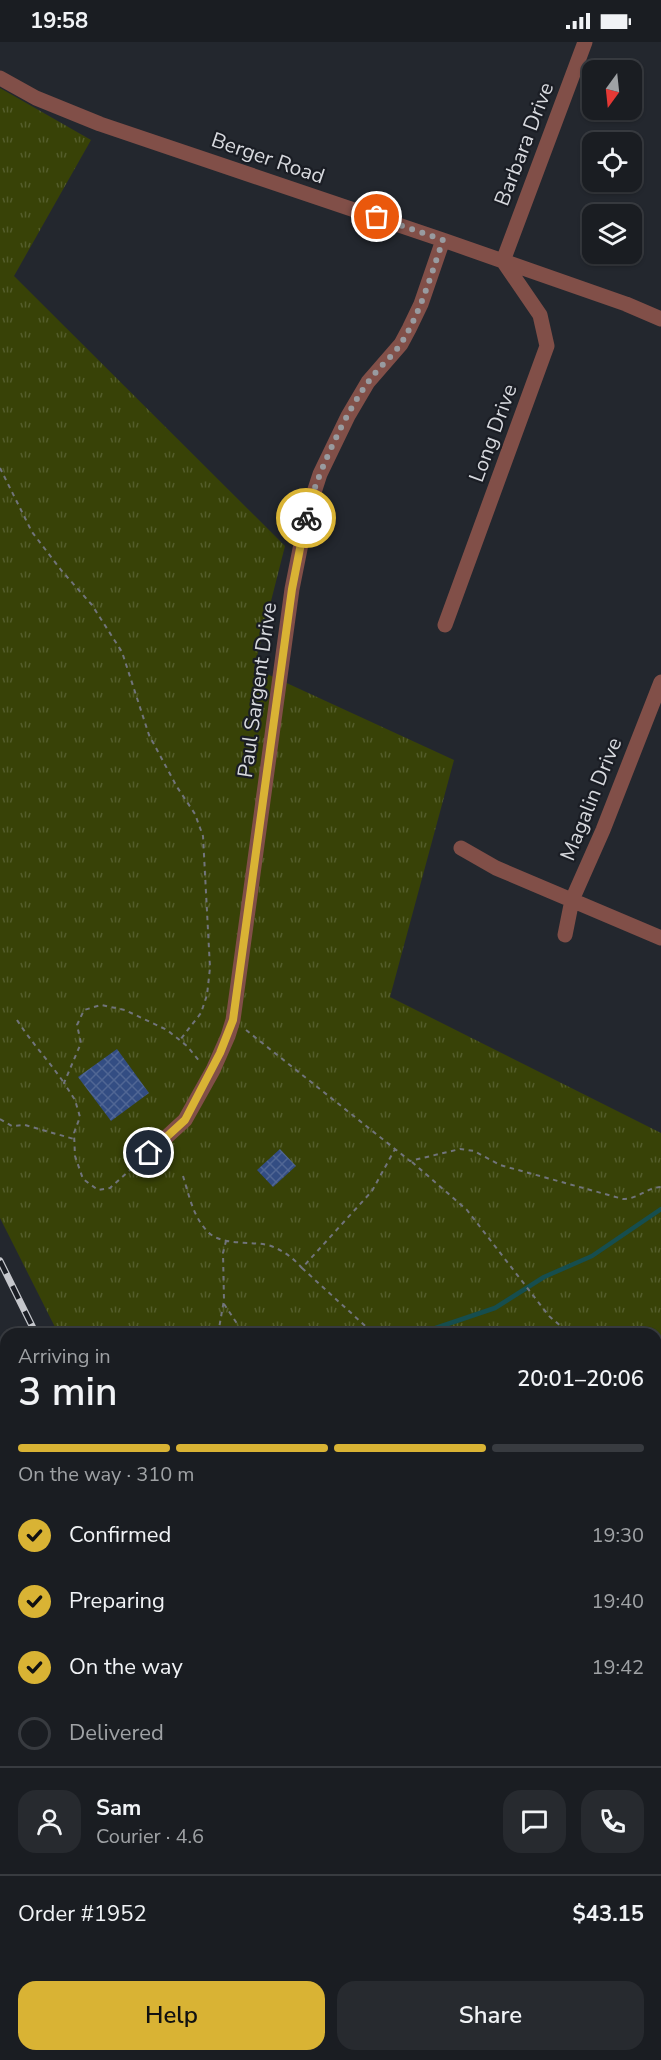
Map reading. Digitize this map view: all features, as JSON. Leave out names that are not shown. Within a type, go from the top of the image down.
[{"type":"street","name":"Barbara Drive","points":[[503,261],[585,42]]},
{"type":"street","name":"Berger Road","points":[[0,78],[36,98],[100,124],[443,240],[626,304],[661,319]]},
{"type":"street","name":"Paul Sargent Drive","points":[[149,1153],[185,1120],[210,1075],[233,1020],[292,589],[307,514],[320,474],[348,416],[368,382],[401,344],[409,329],[421,304],[443,240]]},
{"type":"street","name":"Long Drive","points":[[445,625],[548,346],[540,315],[503,261]]},
{"type":"street","name":"Magalin Drive","points":[[565,935],[572,900],[603,830],[661,682]]},
{"type":"street","points":[[461,848],[496,868],[661,938]]},
{"type":"path","points":[[0,468],[32,532],[92,605],[122,652],[149,735],[177,787],[195,814],[203,836],[210,968],[207,995],[201,1013],[180,1040]]},
{"type":"path","points":[[64,1083],[81,1043],[77,1024],[84,1010],[101,1005],[125,1010],[166,1030],[188,1046],[210,1075]]},
{"type":"path","points":[[17,1020],[35,1047],[52,1065],[75,1100],[80,1117],[74,1133],[75,1156],[83,1179],[98,1190],[110,1188],[149,1153]]},
{"type":"path","points":[[233,1020],[410,1161],[467,1210],[549,1316],[563,1328]]},
{"type":"path","points":[[0,1119],[12,1126],[25,1125],[75,1139]]},
{"type":"path","points":[[302,1268],[372,1191],[395,1149]]},
{"type":"path","points":[[410,1161],[460,1149],[474,1151],[500,1165],[623,1199],[633,1199],[648,1190],[661,1187]]},
{"type":"path","points":[[183,1176],[193,1209],[208,1233],[226,1240],[270,1246],[288,1254],[367,1328]]},
{"type":"path","points":[[219,1328],[224,1304],[223,1253],[226,1240]]},
{"type":"path","points":[[224,1304],[240,1328]]},
{"type":"green space","points":[[0,88],[91,140],[14,276],[285,546],[254,668],[454,760],[390,997],[661,1133],[661,1328],[55,1328],[0,1218]]},
{"type":"building","points":[[117,1049],[149,1093],[111,1121],[78,1077]]},
{"type":"building","points":[[280,1149],[296,1166],[273,1187],[257,1170]]},
{"type":"waterway","points":[[436,1328],[495,1308],[544,1277],[592,1256],[661,1209]]},
{"type":"railway","points":[[0,1261],[33,1328]]},
{"type":"way so far","points":[[306,518],[320,474],[348,416],[368,382],[401,344],[409,329],[421,304],[443,240],[377,217]]},
{"type":"route","points":[[149,1153],[185,1120],[213,1070],[233,1020],[292,589],[306,518]]}]
